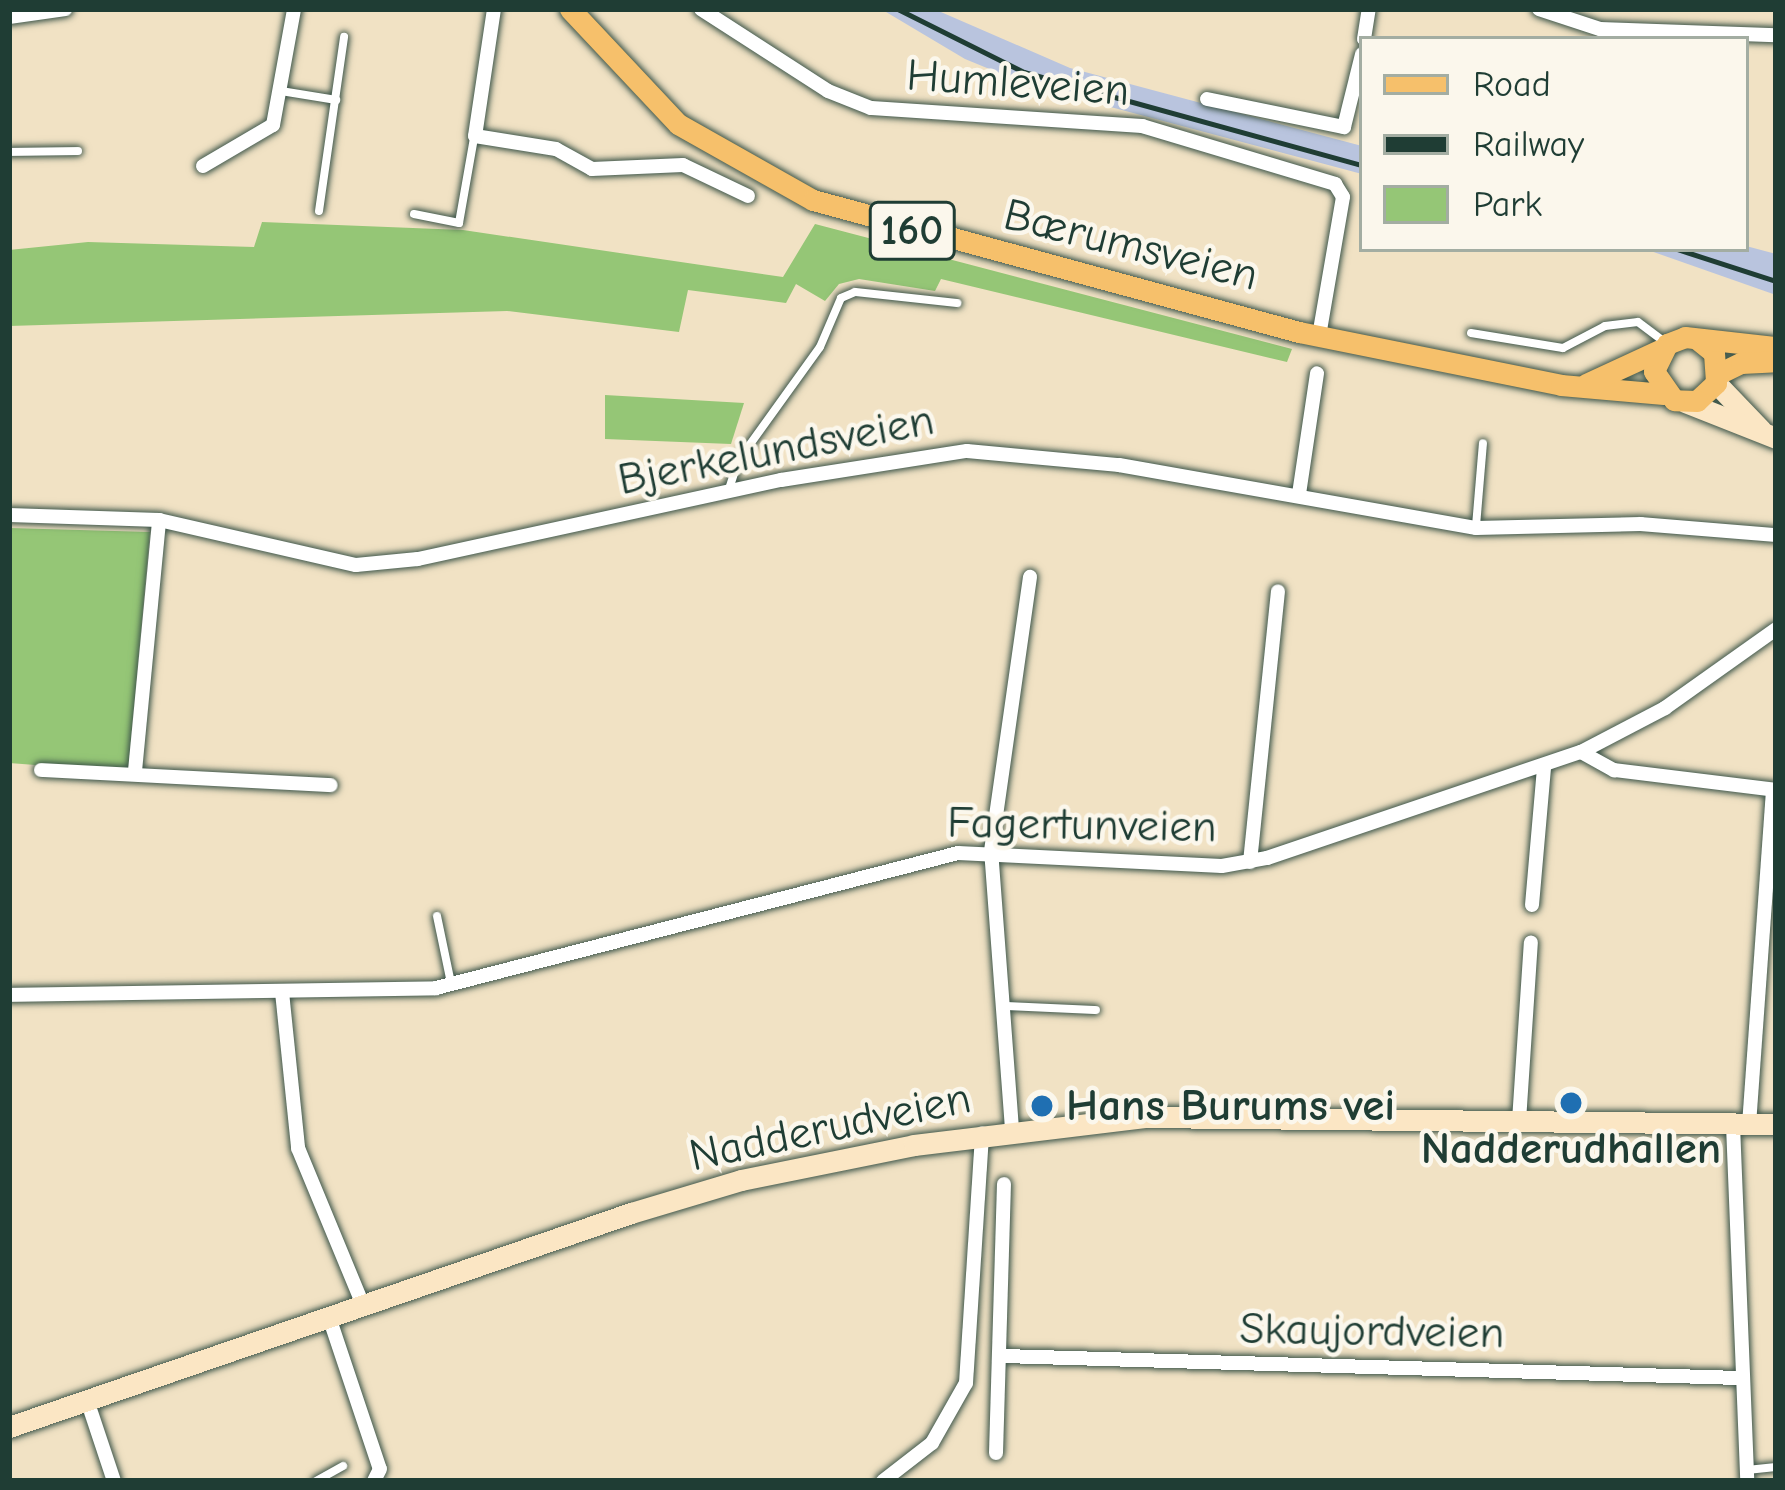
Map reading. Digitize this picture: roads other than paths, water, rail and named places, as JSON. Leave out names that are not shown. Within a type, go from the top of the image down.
[{"type":"main road","name":"Bærumsveien","points":[[569,9],[689,133],[813,200],[1320,331],[1580,386],[1675,398],[1769,434]]},
{"type":"main road","name":"Bærumsveien","points":[[580,9],[602,47]]},
{"type":"main road","points":[[1697,339],[1714,353],[1717,378]]},
{"type":"main road","points":[[1580,386],[1629,370],[1664,346],[1697,339],[1776,346]]},
{"type":"main road","points":[[1664,346],[1654,371],[1675,398],[1741,363],[1776,362]]},
{"type":"main road","name":"Bærumsveien","points":[[1717,378],[1769,434]]},
{"type":"main road","name":"Nadderudveien","points":[[9,1427],[741,1180],[982,1134],[1225,1115],[1776,1124]]},
{"type":"street","points":[[9,17],[65,9]]},
{"type":"street","points":[[202,166],[273,125],[294,9]]},
{"type":"street","points":[[494,9],[475,136],[556,148],[592,169],[683,165],[748,196]]},
{"type":"street","name":"Humleveien","points":[[701,9],[828,91],[872,108],[1142,126],[1327,181],[1342,197],[1320,331]]},
{"type":"street","points":[[1539,9],[1600,29],[1776,35]]},
{"type":"street","points":[[1207,99],[1344,127],[1359,66]]},
{"type":"street","points":[[1299,494],[1317,373]]},
{"type":"street","name":"Bjerkelundsveien","points":[[9,515],[159,520],[356,565],[418,559],[729,491],[967,452],[1299,494],[1476,528],[1641,524],[1776,535]]},
{"type":"street","points":[[135,771],[159,520]]},
{"type":"street","points":[[1012,1129],[991,851],[1030,577]]},
{"type":"street","points":[[1250,862],[1278,591]]},
{"type":"street","name":"Fagertunveien","points":[[9,995],[452,985],[915,861],[991,851],[1250,862],[1581,752],[1665,708],[1776,628]]},
{"type":"street","points":[[1581,752],[1614,770],[1774,790],[1741,1125],[1739,1378],[1747,1476]]},
{"type":"street","points":[[1532,905],[1544,768]]},
{"type":"street","points":[[41,770],[332,784]]},
{"type":"street","points":[[1519,1120],[1531,942]]},
{"type":"street","points":[[282,992],[298,1148],[363,1305]]},
{"type":"street","points":[[883,1481],[932,1444],[966,1383],[982,1134]]},
{"type":"street","points":[[996,1453],[1003,1356],[1004,1184]]},
{"type":"street","points":[[329,1317],[380,1469],[374,1481]]},
{"type":"street","name":"Skaujordveien","points":[[1003,1356],[1739,1378]]},
{"type":"street","points":[[87,1400],[114,1481]]},
{"type":"lane","points":[[319,212],[344,37]]},
{"type":"lane","points":[[281,91],[336,100]]},
{"type":"lane","points":[[414,214],[459,223],[475,136]]},
{"type":"lane","points":[[9,152],[78,151]]},
{"type":"lane","points":[[729,491],[738,461],[820,346],[841,298],[855,292],[957,303]]},
{"type":"lane","points":[[1472,333],[1563,348],[1604,326],[1638,322],[1664,346]]},
{"type":"lane","points":[[1476,528],[1483,443]]},
{"type":"lane","points":[[437,916],[452,985]]},
{"type":"lane","points":[[1004,1006],[1096,1010]]},
{"type":"lane","points":[[316,1481],[343,1466]]},
{"type":"lane","points":[[1747,1476],[1776,1467]]},
{"type":"railway","points":[[898,9],[1024,72],[1359,164]]},
{"type":"railway","points":[[1686,252],[1776,281]]},
{"type":"place","name":"Nadderudhallen","points":[[1571,1103]]},
{"type":"place","name":"Hans Burums vei","points":[[1042,1106]]}]
